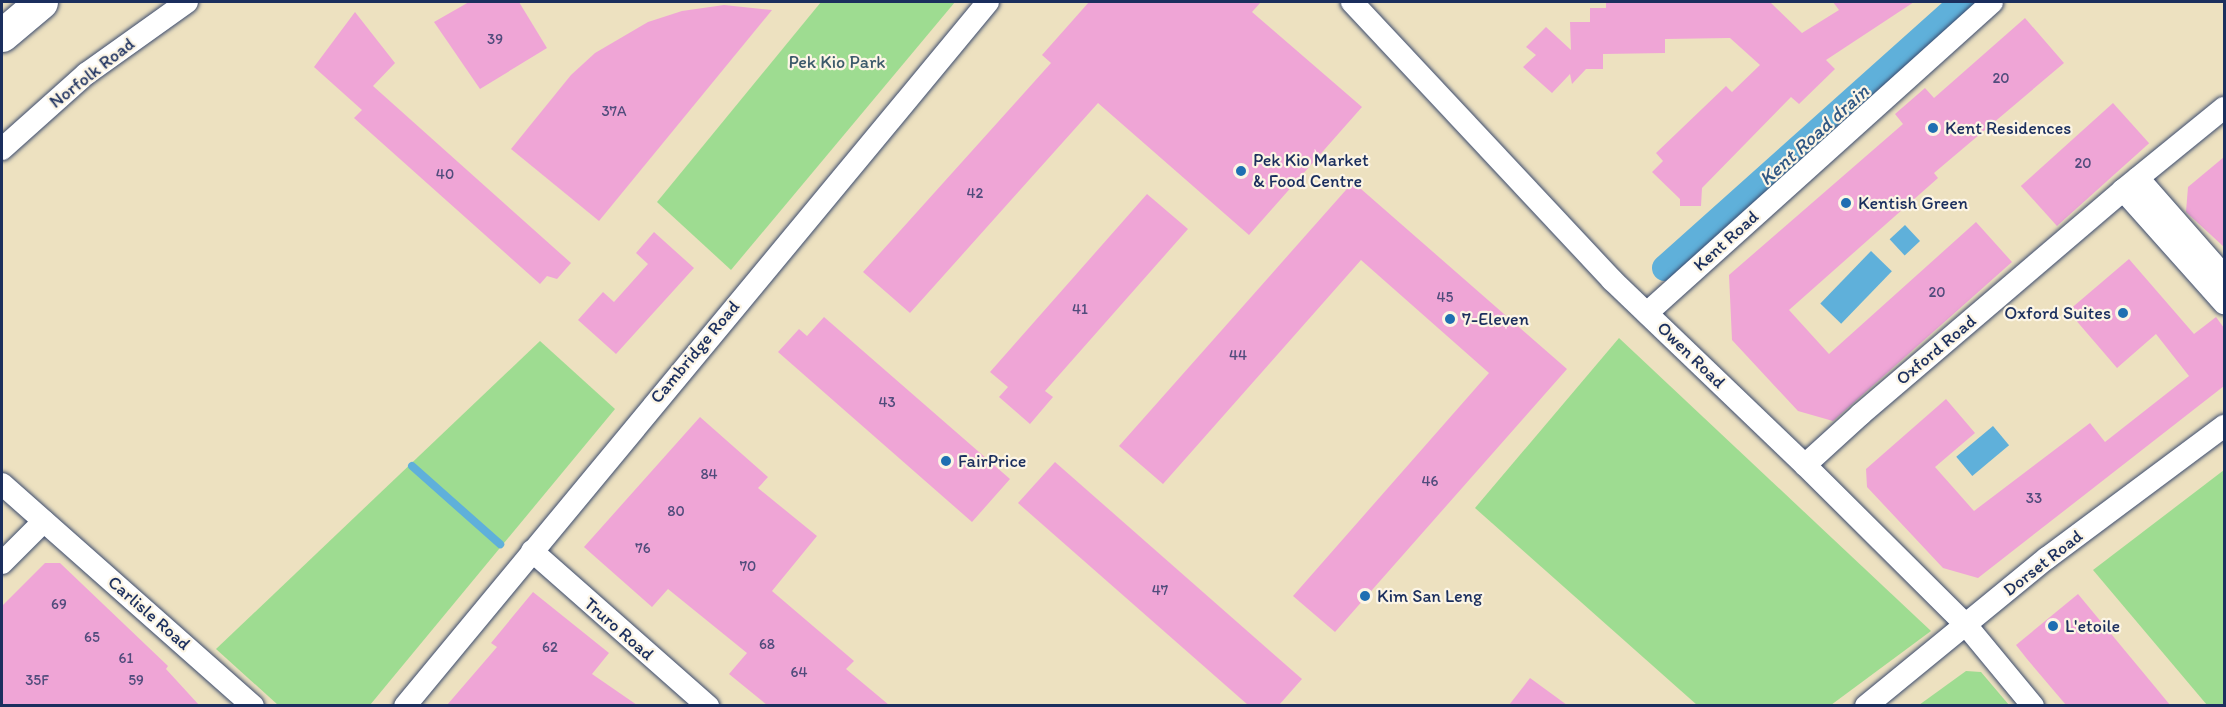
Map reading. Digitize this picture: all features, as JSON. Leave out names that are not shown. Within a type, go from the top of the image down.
[{"type":"highway","points":[[2,35],[41,2]]},
{"type":"street","name":"Norfolk Road","points":[[2,149],[86,74],[187,2]]},
{"type":"street","name":"Cambridge Road","points":[[405,705],[988,2]]},
{"type":"street","name":"Owen Road","points":[[1352,2],[1501,164],[1612,280],[1805,465],[1966,626],[2033,705]]},
{"type":"street","name":"Kent Road","points":[[1647,313],[1992,2]]},
{"type":"street","name":"Oxford Road","points":[[1805,465],[1861,414],[2131,184],[2224,108]]},
{"type":"street","points":[[2131,184],[2224,276]]},
{"type":"street","points":[[2131,184],[2224,303]]},
{"type":"street","name":"Dorset Road","points":[[1866,705],[2047,558],[2224,426]]},
{"type":"street","name":"Carlisle Road","points":[[2,484],[253,705]]},
{"type":"street","points":[[2,563],[44,521]]},
{"type":"street","name":"Truro Road","points":[[532,551],[708,705]]},
{"type":"green space","name":"Pek Kio Park","points":[[821,2],[955,2],[731,270],[657,202]]},
{"type":"green space","points":[[1619,338],[1931,631],[1831,705],[1697,705],[1475,508]]},
{"type":"green space","points":[[540,341],[615,409],[370,705],[278,705],[216,649]]},
{"type":"green space","points":[[2224,470],[2224,705],[2207,705],[2093,570]]},
{"type":"green space","points":[[1966,671],[1981,672],[2009,705],[1919,705]]},
{"type":"water","points":[[1905,225],[1920,241],[1905,255],[1890,239]]},
{"type":"water","points":[[1871,251],[1892,271],[1841,324],[1820,304]]},
{"type":"water","points":[[1993,426],[2009,445],[1972,476],[1956,457]]},
{"type":"building","points":[[469,2],[519,2],[547,48],[480,89],[434,22]]},
{"type":"building","name":"Pek Kio Market & Food Centre","points":[[1089,2],[1261,2],[1252,12],[1362,107],[1249,235],[1098,103],[910,313],[863,272],[1051,63],[1042,55]]},
{"type":"building","points":[[1606,2],[1770,2],[1802,33],[1839,10],[1833,2],[1914,2],[1826,60],[1835,69],[1799,104],[1791,97],[1702,188],[1701,206],[1680,206],[1680,199],[1652,172],[1663,161],[1656,153],[1726,86],[1732,92],[1760,65],[1730,38],[1665,39],[1665,53],[1603,54],[1603,69],[1586,69],[1572,84],[1570,74],[1552,93],[1523,67],[1536,55],[1526,47],[1546,27],[1571,50],[1570,22],[1590,22],[1590,8],[1606,8]]},
{"type":"building","points":[[724,5],[772,10],[599,221],[511,149],[571,75],[595,53],[648,22],[682,11]]},
{"type":"building","points":[[355,12],[395,63],[373,86],[571,263],[557,279],[547,276],[540,284],[354,118],[362,110],[314,67]]},
{"type":"building","points":[[2025,18],[2064,63],[1934,173],[1938,178],[1789,310],[1829,354],[1976,222],[2012,262],[1833,421],[1798,411],[1732,340],[1729,275],[1903,124],[1895,114],[1925,88],[1934,98]]},
{"type":"building","points":[[2113,103],[2149,143],[2057,226],[2021,186]]},
{"type":"building","points":[[2224,157],[2224,247],[2186,212],[2188,187]]},
{"type":"building","points":[[1353,182],[1567,369],[1335,632],[1293,596],[1489,373],[1361,260],[1163,484],[1119,446]]},
{"type":"building","points":[[1147,194],[1188,229],[1045,391],[1053,397],[1030,424],[999,397],[1008,387],[990,372]]},
{"type":"building","points":[[654,232],[694,268],[616,354],[578,320],[603,292],[614,302],[648,264],[636,253]]},
{"type":"building","points":[[2129,259],[2194,334],[2216,317],[2224,328],[2224,386],[1978,578],[1943,568],[1867,487],[1866,469],[1946,399],[1975,433],[1935,467],[1974,511],[2090,423],[2105,442],[2189,376],[2156,334],[2117,368],[2068,311]]},
{"type":"building","points":[[824,317],[1010,479],[972,522],[778,352],[799,329],[807,336]]},
{"type":"building","points":[[700,417],[768,477],[758,488],[817,536],[772,591],[854,661],[846,669],[889,705],[767,705],[729,674],[747,653],[668,589],[652,607],[584,547]]},
{"type":"building","points":[[1055,462],[1302,679],[1279,705],[1248,705],[1018,503]]},
{"type":"building","points":[[45,563],[60,563],[168,666],[166,669],[199,705],[2,705],[2,606]]},
{"type":"building","points":[[533,592],[609,653],[592,674],[637,705],[447,705],[497,647],[491,643]]},
{"type":"building","points":[[2078,594],[2170,705],[2066,705],[2027,659],[2016,645]]},
{"type":"building","points":[[1530,678],[1567,705],[1509,705]]},
{"type":"waterway","name":"Kent Road drain","points":[[1665,268],[1963,2]]},
{"type":"waterway","points":[[412,466],[500,544]]},
{"type":"place","name":"Kent Residences","points":[[1933,128]]},
{"type":"place","name":"Pek Kio Market & Food Centre","points":[[1241,171]]},
{"type":"place","name":"Kentish Green","points":[[1846,203]]},
{"type":"place","name":"Oxford Suites","points":[[2123,313]]},
{"type":"place","name":"7-Eleven","points":[[1450,319]]},
{"type":"place","name":"FairPrice","points":[[946,461]]},
{"type":"place","name":"Kim San Leng","points":[[1365,596]]},
{"type":"place","name":"L'etoile","points":[[2053,626]]}]
